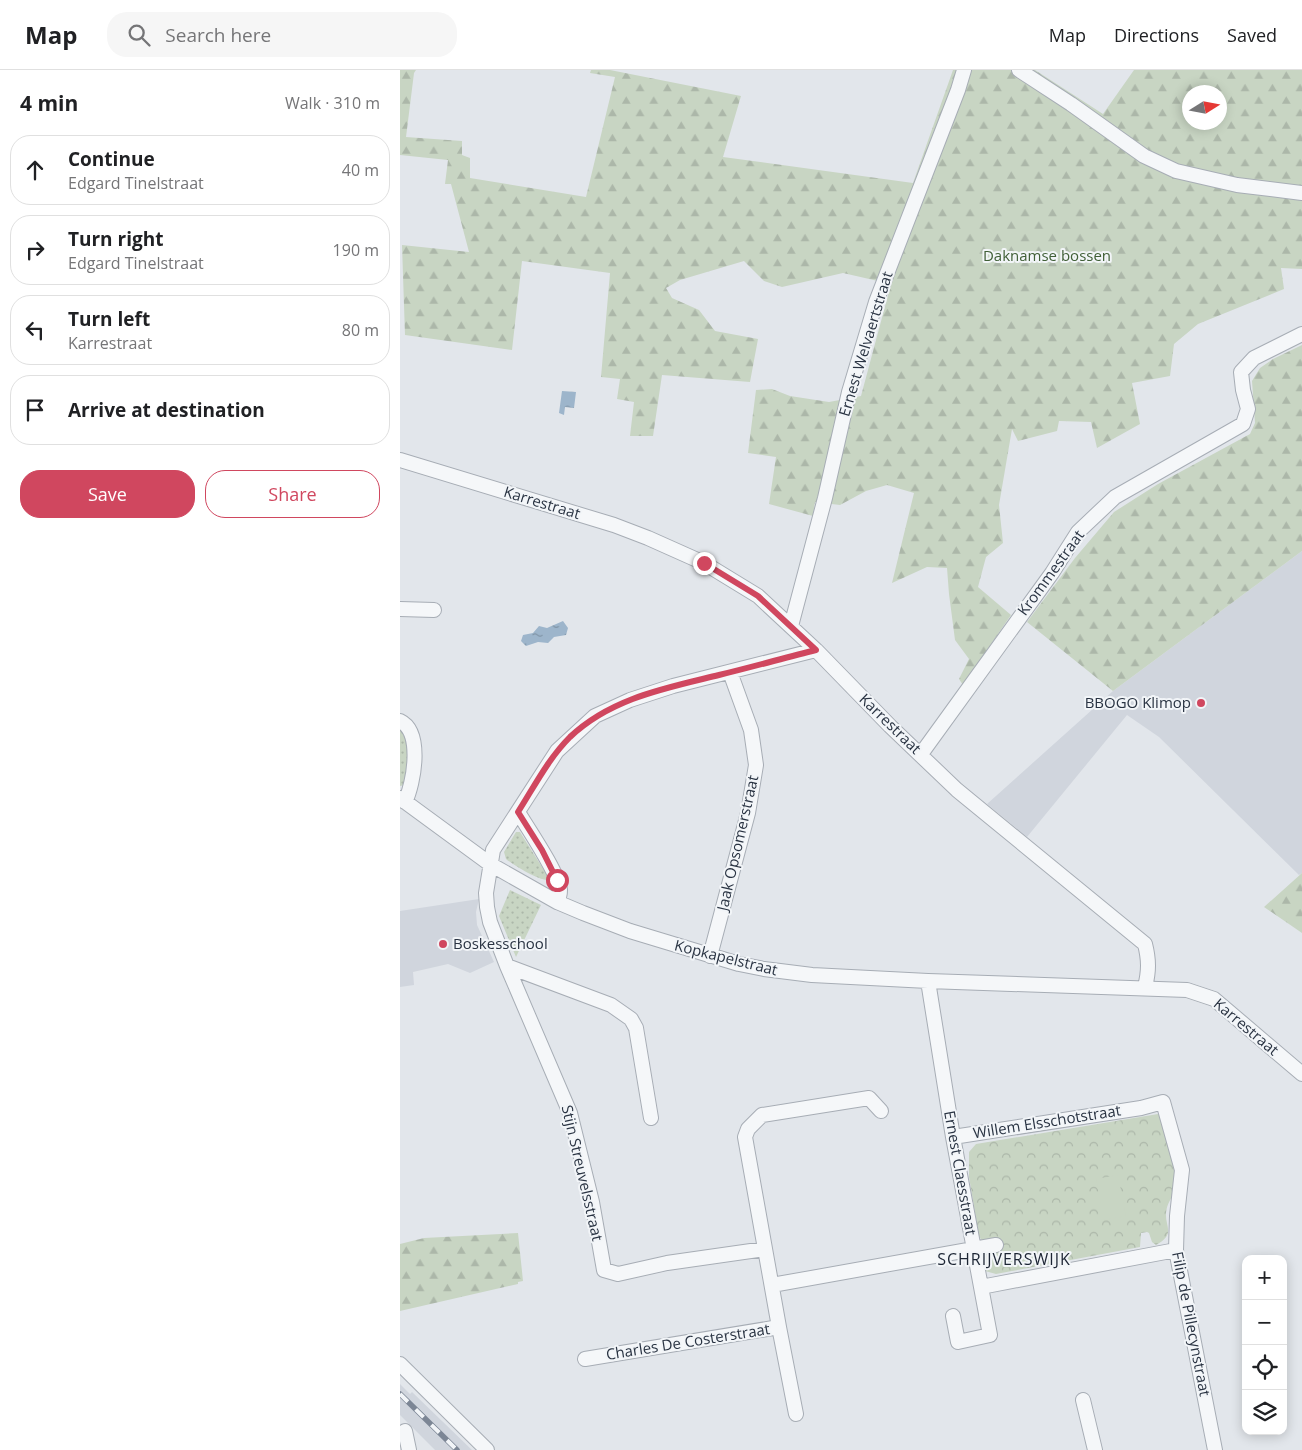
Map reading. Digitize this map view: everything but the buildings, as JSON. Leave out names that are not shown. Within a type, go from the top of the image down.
[{"type":"street","name":"Ernest Welvaertstraat","points":[[791,626],[825,498],[849,392],[876,302],[964,70]]},
{"type":"street","points":[[1019,70],[1144,156],[1176,171],[1237,185],[1302,193]]},
{"type":"street","name":"Krommestraat","points":[[921,754],[1052,573],[1078,532],[1115,497],[1244,424],[1248,408],[1241,372],[1254,358],[1302,334]]},
{"type":"street","name":"Karrestraat","points":[[400,460],[614,525],[704,563],[758,596],[816,650],[890,726],[957,790],[1145,944],[1149,958],[1149,973],[1145,987],[1187,990],[1214,999],[1302,1074]]},
{"type":"street","points":[[400,608],[434,610]]},
{"type":"street","name":"Stijn Streuvelsstraat","points":[[765,1249],[667,1263],[618,1274],[604,1270],[592,1202],[570,1112],[490,922],[486,893],[493,850],[544,768],[569,738],[595,716],[630,700],[673,686],[816,650]]},
{"type":"street","name":"Jaak Opsomerstraat","points":[[710,956],[748,813],[756,765],[751,730],[730,672]]},
{"type":"street","name":"Kopkapelstraat","points":[[400,721],[405,723],[412,732],[414,742],[411,783],[402,800],[490,864],[557,902],[610,924],[710,956],[756,968],[788,973],[928,981],[1145,987]]},
{"type":"street","points":[[518,812],[542,850],[557,880],[560,890],[557,902]]},
{"type":"street","points":[[507,966],[611,1005],[631,1018],[636,1028],[651,1118]]},
{"type":"street","name":"Ernest Claesstraat","points":[[928,981],[953,1137],[990,1335],[958,1342],[952,1316]]},
{"type":"street","name":"Charles De Costerstraat","points":[[584,1359],[778,1327],[745,1137],[748,1129],[762,1115],[869,1098],[881,1112]]},
{"type":"street","name":"Filip de Pillecynstraat","points":[[1141,1108],[1163,1102],[1182,1170],[1177,1216],[1176,1250],[1215,1450]]},
{"type":"street","name":"Willem Elsschotstraat","points":[[953,1137],[1141,1108]]},
{"type":"street","points":[[772,1285],[996,1244]]},
{"type":"street","points":[[981,1287],[1176,1250]]},
{"type":"street","points":[[778,1327],[796,1414]]},
{"type":"street","points":[[400,1364],[487,1450]]},
{"type":"street","points":[[1083,1400],[1094,1450]]},
{"type":"street","points":[[405,1431],[409,1450]]},
{"type":"shaded area","name":"BBOGO Klimop","points":[[1302,551],[1302,873],[1299,875],[1159,737],[1127,715],[1027,837],[987,804],[1113,691]]},
{"type":"shaded area","name":"Boskesschool","points":[[479,899],[476,912],[477,925],[494,962],[470,973],[448,964],[413,972],[414,985],[400,987],[400,911]]},
{"type":"shaded area","points":[[400,1384],[410,1394],[412,1392],[472,1450],[435,1450],[400,1415]]},
{"type":"green space","name":"Daknamse bossen","points":[[400,70],[416,70],[414,73],[406,137],[462,141],[462,155],[470,158],[470,178],[586,197],[615,77],[590,73],[591,70],[610,70],[741,96],[723,157],[913,183],[953,70],[1035,70],[1103,114],[1134,70],[1302,70],[1302,269],[1281,268],[1284,289],[1198,324],[1174,344],[1170,376],[1132,383],[1140,424],[1097,448],[1091,422],[1059,421],[1057,431],[1018,441],[1012,429],[999,505],[1003,543],[986,557],[978,587],[1011,615],[963,685],[959,679],[969,659],[955,640],[947,568],[927,567],[892,583],[914,493],[887,485],[866,491],[840,505],[815,502],[813,516],[769,504],[776,457],[748,453],[756,390],[772,389],[790,396],[829,402],[861,396],[891,284],[843,273],[782,287],[764,281],[744,261],[680,280],[666,288],[672,298],[699,310],[715,331],[758,339],[750,382],[662,375],[653,436],[630,436],[634,402],[617,399],[620,379],[601,377],[610,273],[522,261],[512,350],[405,335],[402,245],[469,252],[451,184],[445,184],[448,160],[400,155]]},
{"type":"green space","points":[[1302,345],[1302,551],[1113,691],[1027,622],[1075,558],[1114,512],[1158,484],[1250,434],[1255,423],[1252,381],[1260,368],[1273,359]]},
{"type":"green space","points":[[400,724],[407,731],[409,773],[405,785],[400,786]]},
{"type":"green space","points":[[516,832],[520,832],[547,875],[547,880],[532,875],[506,859],[504,852]]},
{"type":"green space","points":[[1302,873],[1302,933],[1264,907]]},
{"type":"green space","points":[[510,890],[541,905],[516,957],[499,916]]},
{"type":"green space","points":[[1158,1114],[1163,1121],[1170,1140],[1177,1182],[1177,1191],[1170,1201],[1167,1210],[1168,1234],[1162,1241],[1156,1245],[1152,1242],[1149,1233],[1141,1233],[1140,1247],[996,1274],[985,1271],[983,1248],[979,1236],[969,1177],[969,1152],[976,1144]]},
{"type":"green space","points":[[1118,1175],[1126,1216],[1104,1220],[1096,1179]]},
{"type":"green space","points":[[518,1233],[523,1281],[518,1282],[518,1284],[400,1311],[400,1244],[424,1238]]},
{"type":"water","points":[[562,391],[576,392],[574,408],[565,407],[564,415],[559,413]]},
{"type":"water","points":[[563,621],[568,628],[566,635],[554,637],[548,643],[538,642],[526,646],[521,641],[523,635],[533,633],[539,626],[547,628]]},
{"type":"railway","points":[[400,1394],[457,1450]]},
{"type":"place","name":"BBOGO Klimop","points":[[1201,703]]},
{"type":"place","name":"Boskesschool","points":[[443,944]]},
{"type":"district","name":"SCHRIJVERSWIJK","points":[[1004,1259]]},
{"type":"route","points":[[557,880],[542,850],[518,812],[544,768],[557,751],[582,726],[595,716],[614,706],[673,686],[816,650],[758,596],[704,563]]}]
